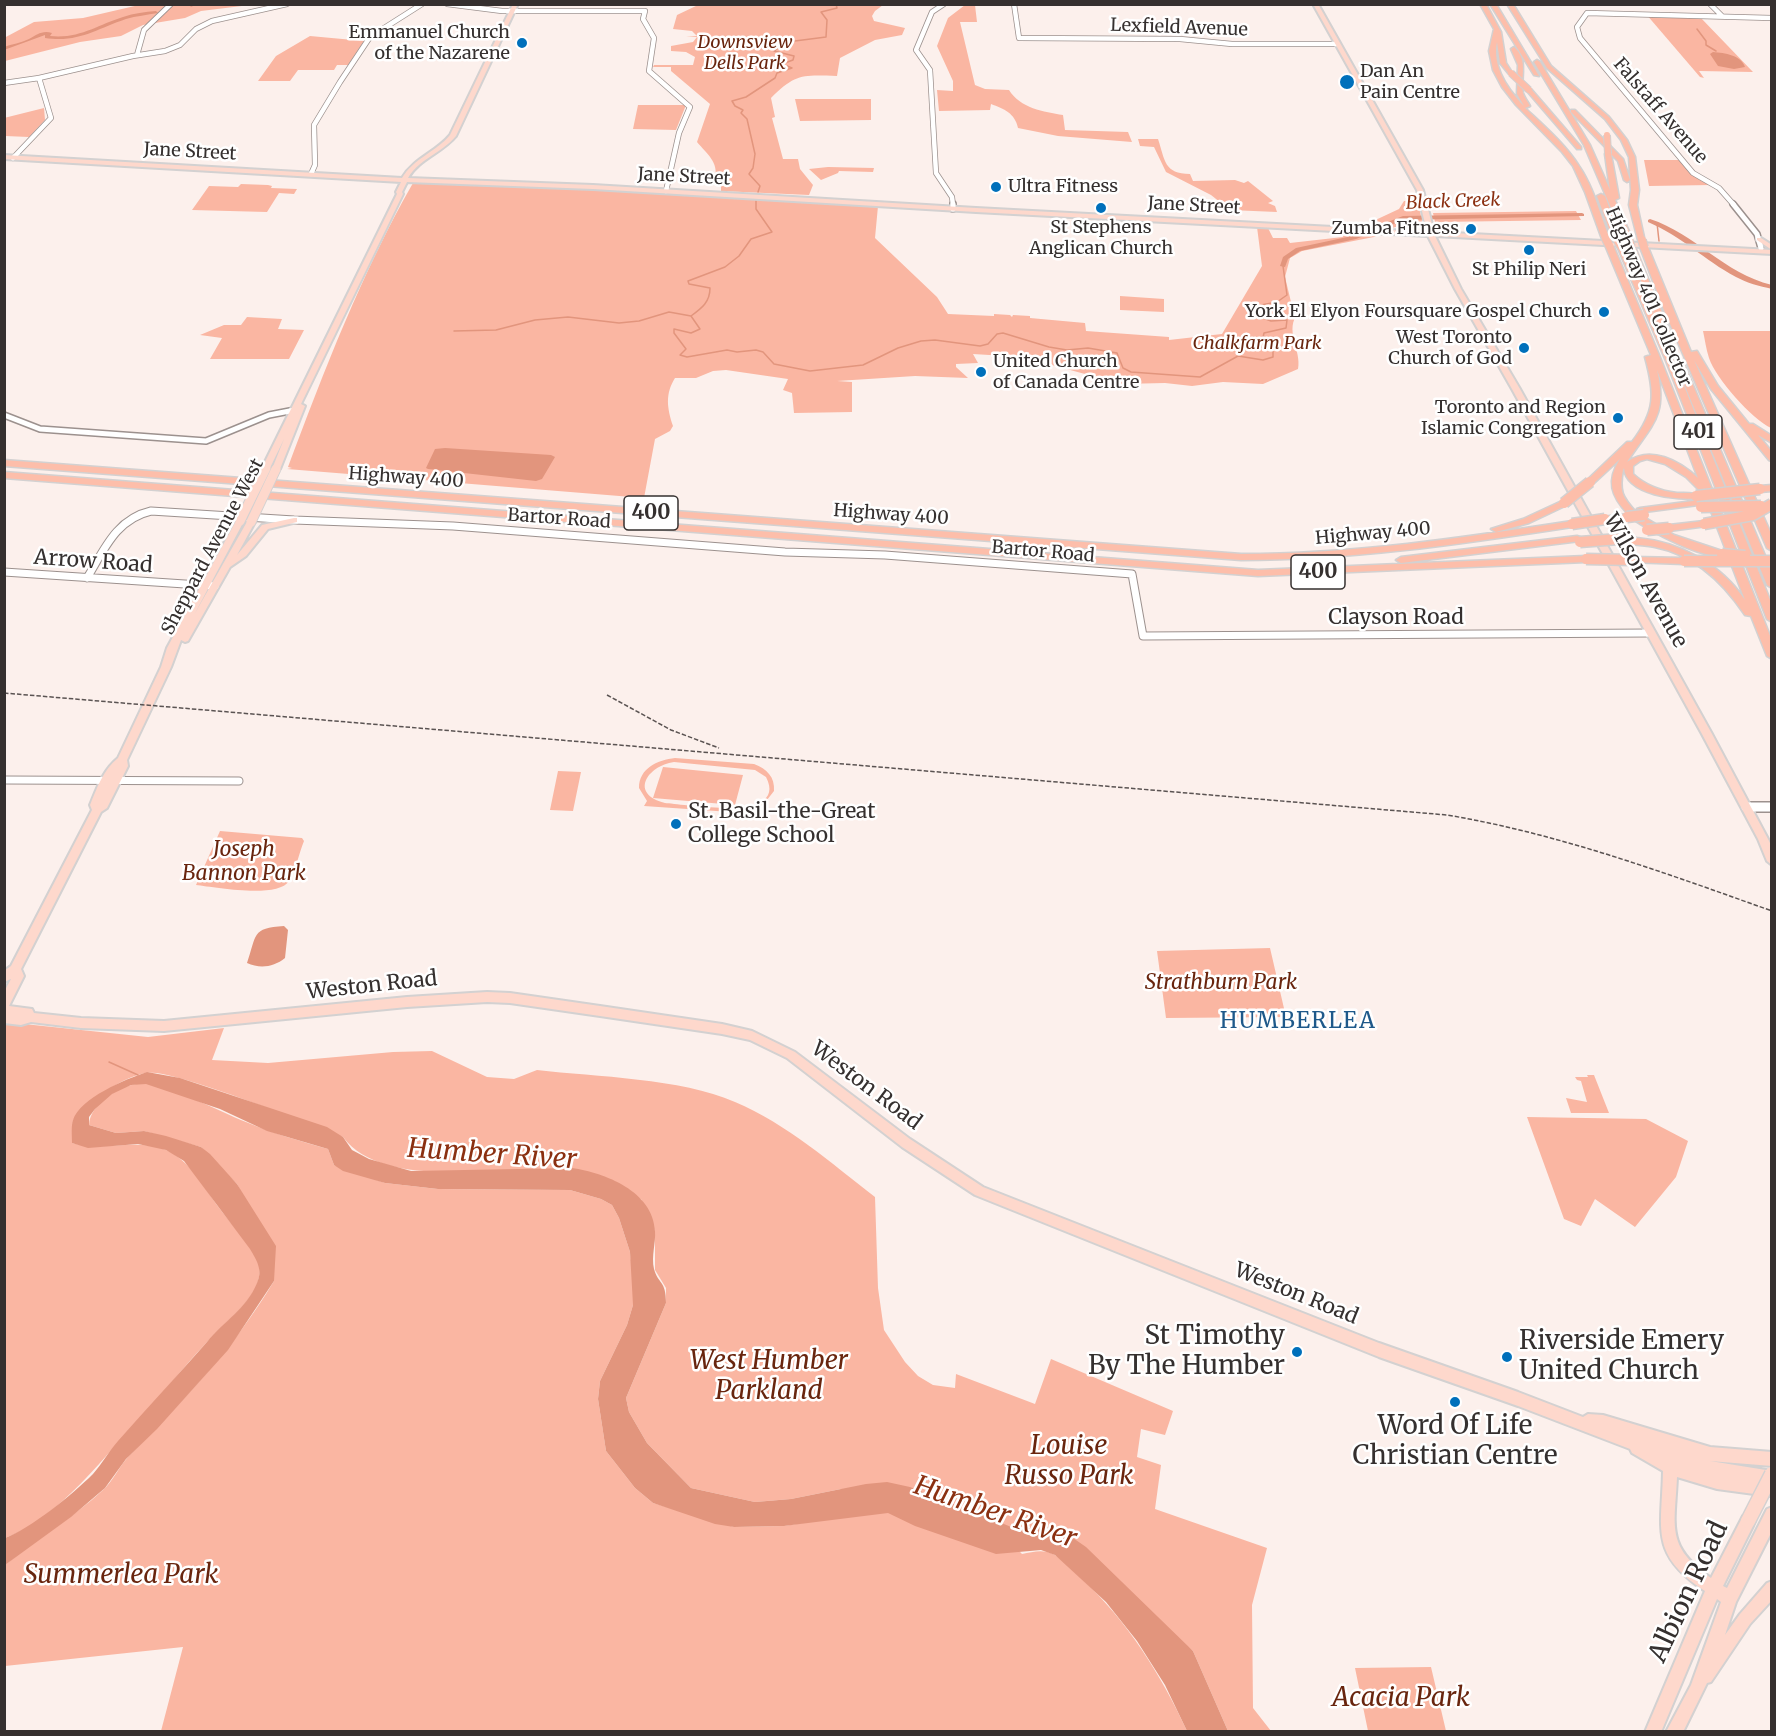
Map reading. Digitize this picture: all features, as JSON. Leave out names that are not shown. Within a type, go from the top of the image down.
[{"type":"highway","points":[[1483,4],[1496,30],[1501,57],[1511,73],[1529,90],[1579,148]]},
{"type":"highway","name":"401","points":[[1493,4],[1579,148],[1670,361],[1772,619]]},
{"type":"highway","name":"401","points":[[1502,4],[1587,145],[1632,247],[1772,585]]},
{"type":"highway","name":"Highway 401 Collector","points":[[1510,4],[1549,67],[1607,118],[1624,140],[1632,157],[1635,190],[1633,205],[1643,244],[1772,548]]},
{"type":"highway","points":[[1506,25],[1521,65],[1519,88],[1522,99],[1567,147],[1577,163],[1576,167]]},
{"type":"highway","name":"Highway 401 Collector","points":[[1496,30],[1494,61],[1501,81],[1516,102],[1555,141],[1576,167],[1716,510],[1772,656]]},
{"type":"highway","points":[[1557,75],[1599,117],[1607,135],[1616,211]]},
{"type":"highway","points":[[1551,85],[1579,118],[1621,160],[1627,173],[1629,196],[1633,205]]},
{"type":"highway","points":[[1666,301],[1699,363],[1733,413],[1772,458]]},
{"type":"highway","points":[[1645,333],[1655,381],[1656,406],[1646,428],[1619,468],[1616,483],[1620,497],[1635,515],[1663,534],[1688,545],[1722,554],[1772,556]]},
{"type":"highway","points":[[1733,413],[1772,440]]},
{"type":"highway","points":[[1390,550],[1526,521],[1564,502],[1590,482],[1646,428]]},
{"type":"highway","points":[[1716,510],[1696,480],[1676,465],[1649,458],[1633,460],[1628,465],[1629,476],[1646,488],[1699,502],[1768,506]]},
{"type":"highway","name":"Highway 400","points":[[4,463],[1206,555],[1298,557],[1390,550],[1452,543],[1699,502]]},
{"type":"highway","name":"Highway 400","points":[[4,475],[1258,573],[1586,559],[1772,561]]},
{"type":"highway","points":[[1699,502],[1766,490]]},
{"type":"highway","points":[[1049,556],[1251,568],[1354,564],[1615,537],[1753,515],[1768,506]]},
{"type":"highway","points":[[1615,537],[1668,547],[1696,559],[1715,571],[1739,596],[1765,641]]},
{"type":"main road","name":"Wilson Avenue","points":[[1315,4],[1421,194],[1432,233],[1461,291],[1746,807],[1772,861]]},
{"type":"main road","name":"Sheppard Avenue West","points":[[209,588],[225,569],[251,522],[276,469],[312,375],[400,194],[405,192],[409,179],[418,168],[417,164],[441,148],[453,136],[515,8]]},
{"type":"main road","name":"Jane Street","points":[[4,157],[1469,236],[1772,249]]},
{"type":"main road","points":[[1759,239],[1772,249]]},
{"type":"main road","name":"Jane Street","points":[[1730,248],[1772,249]]},
{"type":"main road","name":"Sheppard Avenue West","points":[[4,978],[15,969],[97,810],[103,805],[111,779],[123,766],[122,760],[166,667],[179,650],[266,468],[296,412]]},
{"type":"main road","points":[[225,569],[243,554],[265,526],[294,520]]},
{"type":"main road","name":"Wilson Avenue","points":[[1763,839],[1772,849]]},
{"type":"main road","name":"Sheppard Avenue West","points":[[4,1004],[18,976],[15,969]]},
{"type":"main road","name":"Weston Road","points":[[4,1018],[21,1020],[31,1017],[97,1024],[164,1026],[407,1002],[487,997],[510,998],[752,1035],[791,1054],[906,1143],[979,1191],[1379,1350],[1578,1421],[1627,1441],[1708,1468],[1772,1476]]},
{"type":"main road","name":"Weston Road","points":[[4,1010],[27,1012],[31,1017]]},
{"type":"main road","points":[[1578,1421],[1603,1422],[1710,1454],[1772,1459]]},
{"type":"main road","name":"Weston Road","points":[[1627,1441],[1685,1474],[1736,1486],[1772,1490]]},
{"type":"main road","points":[[1670,1467],[1668,1526],[1671,1544],[1681,1562],[1730,1599]]},
{"type":"main road","name":"Albion Road","points":[[1653,1731],[1714,1588],[1772,1476]]},
{"type":"main road","name":"Albion Road","points":[[1674,1731],[1697,1689],[1730,1599],[1769,1519]]},
{"type":"main road","points":[[1697,1689],[1745,1619],[1772,1588]]},
{"type":"street","points":[[137,55],[144,30],[171,4]]},
{"type":"street","points":[[4,83],[39,78],[173,49],[196,29],[212,21],[286,4]]},
{"type":"street","points":[[311,174],[315,165],[314,125],[339,83],[370,37],[422,4]]},
{"type":"street","points":[[447,4],[645,11],[644,20],[654,38],[649,71],[690,107],[679,133],[666,191]]},
{"type":"street","points":[[944,4],[932,12],[916,50],[930,70],[936,175],[950,193],[953,208]]},
{"type":"street","name":"Lexfield Avenue","points":[[1014,4],[1019,38],[1179,39],[1237,44],[1337,44]]},
{"type":"street","points":[[1710,4],[1722,16],[1772,18]]},
{"type":"street","name":"Falstaff Avenue","points":[[1722,16],[1587,13],[1576,26],[1576,33],[1689,168],[1724,193],[1759,239],[1761,248]]},
{"type":"street","points":[[13,158],[51,118],[39,78]]},
{"type":"street","points":[[4,416],[40,429],[206,441],[269,415],[296,412]]},
{"type":"street","name":"Bartor Road","points":[[87,578],[121,525],[137,513],[156,511],[294,520],[453,526],[785,552],[886,555],[1132,574],[1143,636]]},
{"type":"street","name":"Arrow Road","points":[[4,572],[209,588]]},
{"type":"street","name":"Clayson Road","points":[[1143,636],[1651,633]]},
{"type":"street","points":[[4,780],[239,781]]},
{"type":"street","points":[[1746,807],[1772,807]]},
{"type":"green space","points":[[139,5],[250,5],[201,11],[185,18],[143,25],[121,36],[80,42],[5,61],[4,38],[34,22],[83,18]]},
{"type":"green space","name":"Downsview Dells Park","points":[[698,5],[883,5],[872,16],[874,21],[905,28],[902,35],[875,40],[840,58],[837,76],[801,77],[787,84],[771,98],[775,117],[772,118],[783,159],[798,159],[800,169],[813,185],[809,195],[721,191],[721,184],[715,179],[714,163],[697,142],[710,104],[671,71],[671,67],[653,67],[654,65],[693,65],[695,57],[686,52],[671,51],[671,46],[693,42],[697,37],[686,37],[697,36],[692,31],[673,29],[677,15]]},
{"type":"green space","points":[[965,5],[975,5],[977,22],[960,22],[975,85],[985,89],[1009,90],[1026,105],[1040,111],[1063,115],[1065,130],[1128,132],[1132,142],[1058,136],[1018,128],[1012,115],[991,104],[990,110],[939,111],[937,90],[953,91],[953,81],[937,46],[948,18]]},
{"type":"green space","points":[[1646,14],[1700,17],[1753,72],[1699,71],[1704,78],[1700,77]]},
{"type":"green space","points":[[310,36],[364,41],[348,65],[337,65],[334,70],[298,70],[290,81],[258,81],[276,56]]},
{"type":"green space","points":[[795,99],[871,99],[871,120],[800,121]]},
{"type":"green space","points":[[638,105],[686,105],[676,130],[633,129]]},
{"type":"green space","points":[[44,108],[45,120],[29,137],[5,136],[4,118]]},
{"type":"green space","points":[[1138,139],[1158,139],[1164,159],[1170,168],[1190,174],[1193,181],[1235,180],[1244,183],[1248,181],[1273,201],[1268,203],[1275,206],[1277,212],[1230,210],[1211,195],[1166,172],[1154,147],[1140,146]]},
{"type":"green space","points":[[1644,160],[1679,160],[1711,185],[1649,186]]},
{"type":"green space","points":[[874,168],[873,172],[839,171],[821,180],[809,169]]},
{"type":"green space","name":"Chalkfarm Park","points":[[413,183],[495,184],[878,206],[875,238],[937,297],[948,314],[1030,316],[1030,318],[1085,323],[1086,331],[1169,337],[1169,340],[1222,334],[1262,266],[1257,227],[1268,228],[1273,238],[1287,238],[1290,243],[1343,237],[1341,231],[1352,231],[1399,209],[1404,201],[1417,200],[1422,220],[1421,226],[1395,227],[1374,237],[1302,251],[1290,258],[1285,277],[1291,302],[1304,312],[1299,312],[1293,326],[1299,362],[1298,369],[1263,384],[1223,382],[1192,386],[1165,383],[1122,384],[1022,357],[973,354],[978,363],[956,364],[956,367],[968,378],[915,376],[837,381],[852,382],[852,412],[794,413],[792,393],[783,390],[788,379],[726,370],[713,371],[696,378],[675,378],[668,401],[673,426],[670,431],[655,439],[644,498],[287,469],[292,468],[288,467],[330,358],[377,251]]},
{"type":"green space","points":[[241,184],[297,189],[294,194],[279,193],[267,212],[192,210],[209,186],[238,187]]},
{"type":"green space","points":[[1576,211],[1581,220],[1435,222],[1433,213]]},
{"type":"green space","points":[[1120,296],[1164,299],[1164,312],[1120,310]]},
{"type":"green space","points":[[247,317],[282,319],[278,329],[304,330],[289,359],[210,359],[222,338],[200,335],[224,325],[241,325]]},
{"type":"green space","points":[[1703,331],[1771,331],[1771,428],[1754,416],[1719,377],[1709,358]]},
{"type":"green space","points":[[669,759],[754,764],[769,774],[774,791],[763,805],[745,813],[644,806],[647,801],[639,788],[642,775],[656,763]],"holes":[[[674,762],[755,770],[766,777],[769,791],[763,801],[749,806],[731,808],[665,803],[654,799],[647,793],[645,787],[650,774]]]},
{"type":"green space","points":[[663,767],[743,775],[735,805],[653,798]]},
{"type":"green space","points":[[558,771],[581,772],[573,811],[550,810]]},
{"type":"green space","name":"Joseph Bannon Park","points":[[220,831],[302,838],[304,841],[289,881],[272,890],[259,891],[196,885]]},
{"type":"green space","name":"Strathburn Park","points":[[1270,948],[1286,1017],[1166,1018],[1157,951]]},
{"type":"green space","points":[[5,1022],[148,1037],[224,1028],[212,1060],[268,1063],[393,1052],[432,1051],[487,1077],[514,1079],[537,1070],[664,1083],[689,1088],[735,1102],[773,1121],[875,1197],[878,1288],[884,1330],[905,1362],[918,1376],[933,1385],[955,1388],[956,1374],[1035,1404],[1051,1359],[1173,1411],[1165,1435],[1141,1429],[1137,1457],[1161,1465],[1155,1509],[1267,1548],[1252,1605],[1253,1708],[1271,1731],[1228,1731],[1193,1651],[1045,1527],[1014,1528],[991,1521],[1022,1554],[1049,1552],[1064,1562],[1114,1612],[1154,1669],[1187,1731],[161,1731],[183,1647],[5,1666],[5,1565],[79,1510],[107,1486],[128,1457],[224,1352],[274,1281],[248,1205],[237,1184],[201,1147],[144,1131],[116,1133],[89,1125],[91,1116],[102,1101],[130,1085],[148,1084],[173,1091],[256,1126],[328,1149],[334,1165],[385,1183],[438,1189],[570,1190],[601,1199],[612,1205],[619,1218],[630,1252],[634,1286],[633,1305],[627,1325],[600,1381],[598,1399],[606,1451],[635,1488],[653,1503],[734,1527],[784,1526],[839,1517],[841,1489],[791,1499],[755,1502],[691,1488],[647,1443],[629,1412],[626,1398],[666,1303],[666,1288],[655,1270],[655,1231],[641,1199],[437,1172],[411,1170],[385,1164],[362,1154],[343,1137],[273,1110],[210,1087],[159,1074],[145,1073],[124,1080],[97,1098],[73,1120],[72,1143],[95,1146],[143,1145],[166,1150],[175,1155],[190,1168],[252,1251],[259,1265],[258,1282],[244,1305],[200,1350],[81,1484],[44,1516],[25,1529],[5,1538]]},
{"type":"green space","points":[[1587,1075],[1594,1075],[1609,1113],[1571,1113],[1566,1098],[1587,1102],[1581,1081],[1575,1077],[1588,1077]]},
{"type":"green space","points":[[1527,1117],[1646,1119],[1688,1141],[1676,1177],[1635,1227],[1595,1199],[1581,1226],[1564,1219]]},
{"type":"green space","name":"Acacia Park","points":[[1431,1667],[1446,1731],[1368,1731],[1355,1668]]},
{"type":"shaded area","points":[[1713,52],[1736,57],[1745,67],[1734,69],[1718,66],[1710,54]]},
{"type":"shaded area","points":[[435,449],[555,457],[542,479],[536,481],[426,468]]},
{"type":"shaded area","points":[[284,926],[288,930],[285,958],[267,966],[247,963],[254,940],[260,931]]},
{"type":"shaded area","points":[[147,1072],[180,1078],[327,1127],[343,1137],[352,1150],[369,1159],[411,1171],[572,1168],[599,1174],[625,1186],[646,1205],[652,1217],[655,1231],[654,1269],[665,1290],[666,1303],[626,1398],[629,1412],[647,1443],[691,1488],[755,1502],[791,1499],[887,1482],[910,1487],[1014,1528],[1060,1529],[1086,1547],[1193,1651],[1228,1731],[1187,1731],[1165,1685],[1137,1641],[1106,1602],[1055,1555],[1041,1550],[996,1554],[915,1526],[888,1513],[784,1526],[734,1527],[715,1524],[653,1503],[635,1488],[606,1451],[598,1399],[600,1381],[627,1325],[633,1305],[630,1252],[619,1218],[612,1205],[601,1199],[570,1190],[438,1189],[385,1183],[343,1171],[334,1165],[328,1149],[267,1131],[220,1109],[146,1084],[131,1085],[112,1094],[89,1117],[89,1125],[116,1133],[144,1131],[166,1136],[201,1147],[210,1154],[237,1184],[276,1246],[274,1281],[228,1350],[157,1429],[126,1459],[105,1488],[71,1517],[5,1565],[5,1538],[51,1510],[93,1474],[129,1429],[247,1300],[259,1278],[258,1266],[250,1249],[184,1161],[166,1150],[138,1144],[88,1148],[72,1143],[73,1120],[85,1104],[116,1084]]},
{"type":"waterway","name":"Black Creek","points":[[191,6],[196,4]]},
{"type":"waterway","name":"Black Creek","points":[[758,192],[760,186],[749,174],[753,168],[755,154],[747,119],[741,113],[743,110],[735,106],[732,101],[746,97],[775,78],[777,73],[792,68],[782,64],[793,60],[794,56],[774,51],[787,42],[826,37],[827,20],[821,12],[837,8],[836,4]]},
{"type":"waterway","name":"Black Creek","points":[[4,49],[31,40],[40,34],[49,33],[47,37],[57,38],[75,37],[127,17],[156,12]]},
{"type":"waterway","points":[[1697,29],[1706,41],[1706,45],[1716,51]]},
{"type":"waterway","name":"Black Creek","points":[[691,316],[705,304],[710,288],[689,284],[688,281],[725,267],[739,256],[751,239],[772,232],[756,209],[756,201]]},
{"type":"waterway","name":"Black Creek","points":[[1283,266],[1285,258],[1298,249],[1354,238],[1403,218],[1582,215]]},
{"type":"waterway","name":"Black Creek","points":[[1650,221],[1682,237],[1723,267],[1754,282],[1772,287]]},
{"type":"waterway","points":[[1657,223],[1659,241]]},
{"type":"waterway","name":"Black Creek","points":[[691,316],[700,329],[691,333],[674,329],[674,333],[686,349],[680,355],[687,357],[727,350],[737,352],[756,350],[763,352],[774,364],[810,371],[863,365],[898,348],[921,341],[935,340],[980,346],[988,344],[997,334],[1003,333],[1049,347],[1067,350],[1088,348],[1117,353],[1123,368],[1131,372],[1200,377],[1238,356],[1263,360],[1273,357],[1273,351],[1261,347],[1264,333],[1286,328],[1287,320],[1271,321],[1255,315],[1261,305],[1277,302],[1287,295],[1283,266]]},
{"type":"waterway","points":[[454,331],[496,330],[535,320],[568,317],[619,323],[639,321],[669,312],[691,316]]},
{"type":"waterway","points":[[109,1062],[138,1075]]},
{"type":"railway","points":[[4,693],[1447,815],[1530,833],[1612,856],[1772,911]]},
{"type":"railway","points":[[607,695],[671,730],[719,748]]},
{"type":"place","name":"Emmanuel Church of the Nazarene","points":[[522,43]]},
{"type":"place","name":"Dan An Pain Centre","points":[[1347,82]]},
{"type":"place","name":"Ultra Fitness","points":[[996,187]]},
{"type":"place","name":"St Stephens Anglican Church","points":[[1101,208]]},
{"type":"place","name":"Zumba Fitness","points":[[1471,229]]},
{"type":"place","name":"St Philip Neri","points":[[1529,250]]},
{"type":"place","name":"York El Elyon Foursquare Gospel Church","points":[[1604,312]]},
{"type":"place","name":"West Toronto Church of God","points":[[1524,348]]},
{"type":"place","name":"United Church of Canada Centre","points":[[981,372]]},
{"type":"place","name":"Toronto and Region Islamic Congregation","points":[[1618,418]]},
{"type":"place","name":"St. Basil-the-Great College School","points":[[676,824]]},
{"type":"place","name":"St Timothy By The Humber","points":[[1297,1352]]},
{"type":"place","name":"Riverside Emery United Church","points":[[1507,1357]]},
{"type":"place","name":"Word Of Life Christian Centre","points":[[1455,1402]]},
{"type":"district","name":"HUMBERLEA","points":[[1298,1022]]},
{"type":"water label","name":"Humber River","points":[[492,1155]]},
{"type":"water label","name":"Humber River","points":[[995,1513]]},
{"type":"park label","name":"West Humber Parkland","points":[[769,1377]]},
{"type":"park label","name":"Louise Russo Park","points":[[1069,1462]]},
{"type":"park label","name":"Summerlea Park","points":[[121,1576]]}]
